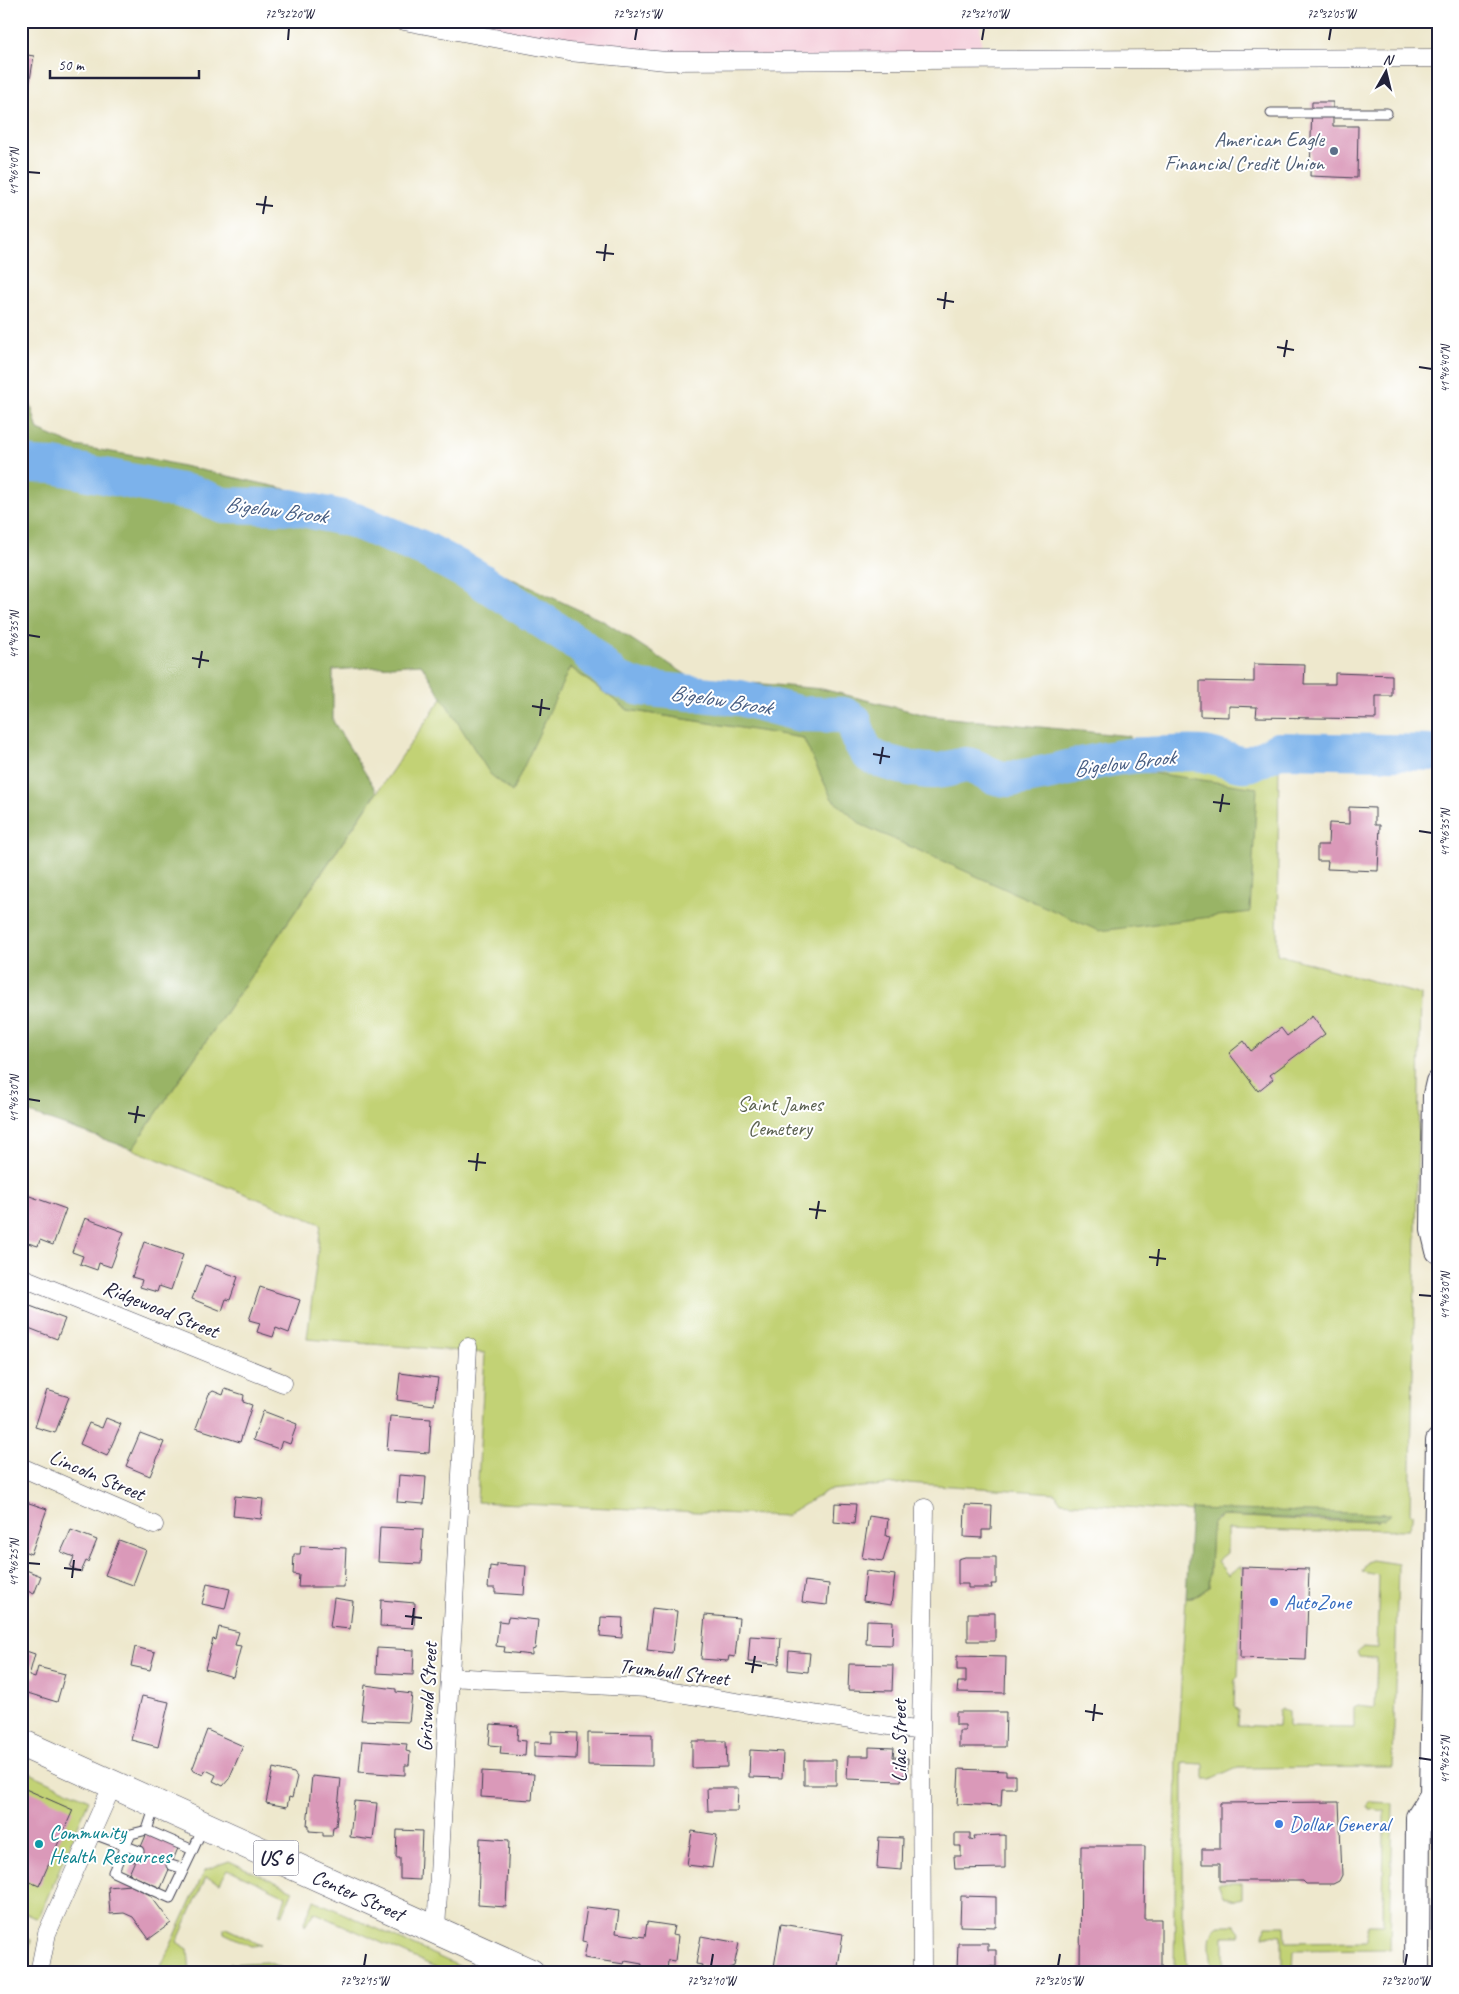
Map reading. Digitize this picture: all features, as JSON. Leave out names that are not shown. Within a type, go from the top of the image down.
[{"type":"main road","points":[[1438,1082],[1435,1094],[1433,1230],[1438,1251]]},
{"type":"main road","points":[[1417,1973],[1418,1817],[1435,1798],[1438,1442]]},
{"type":"main road","name":"Center Street","points":[[21,1743],[532,1973]]},
{"type":"street","points":[[404,21],[569,52],[666,61],[1438,58]]},
{"type":"street","name":"Ridgewood Street","points":[[21,1277],[283,1383]]},
{"type":"street","name":"Griswold Street","points":[[436,1930],[468,1346]]},
{"type":"street","name":"Lincoln Street","points":[[21,1467],[154,1525]]},
{"type":"street","name":"Lilac Street","points":[[922,1973],[921,1731],[925,1508]]},
{"type":"street","name":"Trumbull Street","points":[[450,1677],[647,1688],[921,1731]]},
{"type":"street","points":[[39,1973],[47,1933],[113,1784]]},
{"type":"lane","points":[[1271,113],[1386,112]]},
{"type":"lane","points":[[147,1830],[156,1804]]},
{"type":"lane","points":[[193,1850],[147,1830],[132,1834],[113,1872],[170,1898],[205,1826]]},
{"type":"lane","points":[[92,1833],[139,1851]]},
{"type":"lane","points":[[171,1865],[184,1869]]},
{"type":"shaded area","points":[[403,21],[980,21],[982,61],[666,61]]},
{"type":"green space","points":[[21,372],[38,430],[76,446],[147,458],[349,503],[605,622],[691,678],[822,689],[930,716],[1130,736],[1139,771],[1257,788],[1250,912],[1099,931],[862,825],[832,799],[803,738],[628,710],[570,667],[512,792],[490,774],[421,664],[333,670],[333,721],[377,792],[132,1149],[21,1110]]},
{"type":"green space","name":"Saint James Cemetery","points":[[499,615],[628,710],[844,744],[1156,755],[1279,757],[1277,954],[1421,995],[1410,1513],[1414,1514],[1408,1530],[1342,1529],[1320,1532],[1227,1529],[1227,1553],[1217,1561],[1228,1575],[1238,1567],[1242,1567],[1238,1677],[1235,1680],[1234,1707],[1239,1710],[1238,1725],[1278,1727],[1279,1711],[1282,1709],[1289,1711],[1289,1727],[1354,1728],[1354,1708],[1358,1706],[1375,1708],[1377,1658],[1359,1657],[1357,1652],[1362,1648],[1377,1649],[1379,1575],[1362,1572],[1367,1562],[1372,1560],[1398,1564],[1393,1767],[1235,1768],[1211,1779],[1204,1779],[1204,1764],[1183,1763],[1183,1922],[1188,1973],[1174,1973],[1177,1751],[1186,1598],[1196,1596],[1209,1587],[1212,1523],[1223,1516],[1321,1521],[1378,1521],[1192,1512],[1061,1502],[1055,1493],[907,1483],[828,1490],[786,1516],[477,1502],[485,1353],[307,1339],[321,1224],[132,1149]]},
{"type":"green space","points":[[1191,1509],[1391,1514],[1384,1519],[1368,1521],[1220,1517],[1213,1522],[1212,1527],[1209,1587],[1196,1596],[1186,1598]]},
{"type":"green space","points":[[21,1769],[89,1800],[38,1919],[21,1911]]},
{"type":"green space","points":[[1371,1802],[1393,1803],[1390,1949],[1294,1950],[1293,1973],[1282,1973],[1282,1936],[1264,1935],[1266,1926],[1285,1926],[1286,1942],[1367,1941],[1368,1925],[1383,1925],[1384,1811],[1369,1809],[1367,1806]]},
{"type":"green space","points":[[229,1861],[293,1890],[283,1914],[280,1914],[286,1896],[228,1869],[220,1883],[206,1877],[177,1942],[188,1949],[190,1973],[158,1973],[205,1870]]},
{"type":"green space","points":[[1218,1883],[1242,1883],[1242,1898],[1235,1900],[1223,1896]]},
{"type":"green space","points":[[314,1900],[474,1973],[448,1973],[314,1912],[305,1926],[304,1922]]},
{"type":"green space","points":[[1219,1925],[1234,1925],[1240,1933],[1239,1936],[1224,1936],[1224,1973],[1213,1973],[1210,1940],[1214,1928]]},
{"type":"green space","points":[[224,1928],[261,1945],[251,1946],[224,1933]]},
{"type":"green space","points":[[21,1937],[31,1940],[25,1973],[21,1973]]},
{"type":"green space","points":[[267,1962],[282,1968],[287,1973],[194,1973],[230,1970],[230,1964]]},
{"type":"building","points":[[21,54],[34,56],[27,97],[21,96]]},
{"type":"building","name":"American Eagle Financial Credit Union","points":[[1312,102],[1333,102],[1333,126],[1358,126],[1357,178],[1310,176]]},
{"type":"building","points":[[1254,664],[1305,665],[1304,684],[1335,684],[1335,673],[1392,675],[1392,696],[1376,696],[1376,719],[1256,717],[1257,707],[1229,706],[1229,717],[1200,716],[1200,681],[1254,682]]},
{"type":"building","points":[[1349,807],[1375,808],[1375,825],[1380,825],[1378,871],[1327,869],[1328,861],[1317,861],[1317,845],[1328,845],[1329,823],[1349,824]]},
{"type":"building","points":[[1312,1016],[1325,1034],[1270,1075],[1273,1079],[1258,1091],[1229,1053],[1244,1041],[1251,1051],[1281,1028],[1287,1036]]},
{"type":"building","points":[[24,1194],[66,1209],[53,1245],[40,1240],[38,1246],[21,1241],[21,1200]]},
{"type":"building","points":[[85,1218],[124,1232],[111,1267],[99,1263],[97,1270],[80,1264],[83,1256],[72,1252]]},
{"type":"building","points":[[144,1242],[183,1255],[171,1290],[159,1286],[157,1292],[140,1287],[142,1280],[132,1277]]},
{"type":"building","points":[[205,1265],[238,1277],[230,1300],[226,1299],[222,1311],[192,1299]]},
{"type":"building","points":[[260,1287],[300,1300],[289,1333],[276,1328],[273,1337],[257,1332],[260,1323],[249,1320]]},
{"type":"building","points":[[22,1303],[65,1319],[57,1339],[21,1325]]},
{"type":"building","points":[[400,1373],[438,1378],[434,1405],[397,1400]]},
{"type":"building","points":[[225,1389],[244,1395],[243,1402],[252,1405],[240,1442],[196,1428],[209,1394],[213,1391],[223,1395]]},
{"type":"building","points":[[47,1390],[69,1397],[55,1433],[35,1427]]},
{"type":"building","points":[[263,1411],[297,1424],[290,1444],[282,1441],[279,1449],[253,1440]]},
{"type":"building","points":[[390,1416],[431,1419],[429,1453],[387,1450]]},
{"type":"building","points":[[106,1418],[121,1424],[107,1456],[80,1444],[89,1423],[102,1428]]},
{"type":"building","points":[[140,1433],[164,1442],[150,1476],[126,1466]]},
{"type":"building","points":[[399,1475],[426,1477],[424,1504],[397,1502]]},
{"type":"building","points":[[235,1496],[263,1499],[261,1519],[233,1516]]},
{"type":"building","points":[[23,1501],[47,1509],[31,1554],[21,1550]]},
{"type":"building","points":[[835,1503],[856,1504],[854,1524],[834,1522]]},
{"type":"building","points":[[965,1505],[992,1506],[991,1530],[982,1530],[982,1538],[964,1537]]},
{"type":"building","points":[[869,1516],[888,1519],[886,1536],[890,1537],[883,1561],[862,1558]]},
{"type":"building","points":[[380,1527],[423,1529],[421,1564],[378,1562]]},
{"type":"building","points":[[71,1530],[97,1540],[88,1562],[86,1561],[81,1572],[70,1567],[74,1557],[61,1552]]},
{"type":"building","points":[[119,1540],[146,1550],[133,1585],[105,1575]]},
{"type":"building","points":[[301,1546],[346,1548],[344,1587],[298,1587],[299,1575],[293,1574],[294,1554],[300,1554]]},
{"type":"building","points":[[965,1557],[996,1557],[996,1584],[991,1584],[992,1588],[968,1588],[968,1584],[958,1584],[958,1559]]},
{"type":"building","points":[[497,1564],[526,1566],[524,1595],[495,1593],[495,1588],[488,1588],[490,1566],[497,1567]]},
{"type":"building","name":"AutoZone","points":[[1242,1567],[1309,1569],[1306,1660],[1240,1658]]},
{"type":"building","points":[[21,1568],[41,1576],[34,1594],[21,1588]]},
{"type":"building","points":[[866,1571],[895,1575],[891,1605],[863,1601]]},
{"type":"building","points":[[805,1581],[829,1584],[827,1605],[802,1602]]},
{"type":"building","points":[[207,1584],[230,1589],[225,1609],[202,1604]]},
{"type":"building","points":[[334,1598],[353,1601],[350,1629],[330,1627]]},
{"type":"building","points":[[381,1600],[415,1603],[414,1628],[380,1626]]},
{"type":"building","points":[[652,1608],[677,1611],[672,1653],[647,1650]]},
{"type":"building","points":[[968,1613],[995,1613],[995,1641],[968,1641]]},
{"type":"building","points":[[705,1615],[739,1618],[735,1657],[729,1656],[728,1661],[701,1659]]},
{"type":"building","points":[[508,1617],[538,1620],[535,1649],[532,1650],[532,1655],[504,1652],[505,1647],[496,1646],[499,1621],[507,1622]]},
{"type":"building","points":[[601,1617],[623,1618],[622,1638],[600,1636]]},
{"type":"building","points":[[867,1620],[893,1621],[892,1645],[866,1644]]},
{"type":"building","points":[[219,1627],[239,1632],[235,1645],[241,1646],[233,1677],[205,1669],[213,1639],[216,1640]]},
{"type":"building","points":[[750,1636],[781,1638],[779,1664],[748,1662]]},
{"type":"building","points":[[135,1647],[155,1652],[150,1670],[131,1666]]},
{"type":"building","points":[[377,1648],[414,1650],[413,1675],[376,1673]]},
{"type":"building","points":[[26,1651],[35,1654],[29,1676],[35,1678],[38,1667],[65,1674],[57,1702],[21,1691],[21,1665]]},
{"type":"building","points":[[789,1651],[810,1653],[808,1672],[788,1670]]},
{"type":"building","points":[[957,1656],[1006,1657],[1005,1693],[957,1692],[958,1682],[966,1682],[966,1670],[957,1670]]},
{"type":"building","points":[[849,1664],[893,1665],[892,1691],[848,1690]]},
{"type":"building","points":[[365,1685],[396,1689],[396,1692],[412,1694],[409,1722],[361,1720]]},
{"type":"building","points":[[142,1696],[169,1702],[158,1747],[131,1740]]},
{"type":"building","points":[[956,1712],[1006,1712],[1005,1747],[959,1747],[959,1731],[965,1731],[965,1725],[956,1725]]},
{"type":"building","points":[[491,1724],[518,1726],[517,1740],[526,1741],[525,1756],[500,1754],[501,1746],[489,1745]]},
{"type":"building","points":[[207,1730],[243,1746],[229,1779],[223,1786],[213,1781],[216,1775],[206,1770],[203,1775],[192,1770]]},
{"type":"building","points":[[552,1732],[577,1733],[576,1759],[534,1757],[534,1742],[552,1743]]},
{"type":"building","points":[[588,1733],[652,1734],[652,1766],[588,1765]]},
{"type":"building","points":[[362,1741],[407,1744],[406,1751],[410,1752],[409,1765],[405,1765],[405,1775],[359,1772]]},
{"type":"building","points":[[692,1741],[726,1741],[727,1767],[692,1768]]},
{"type":"building","points":[[869,1747],[894,1748],[893,1757],[908,1758],[907,1775],[902,1775],[901,1781],[847,1779],[848,1756],[869,1756]]},
{"type":"building","points":[[750,1750],[783,1752],[782,1778],[749,1777]]},
{"type":"building","points":[[804,1760],[836,1760],[836,1785],[804,1785]]},
{"type":"building","points":[[273,1768],[294,1773],[297,1777],[292,1798],[289,1797],[287,1807],[266,1803]]},
{"type":"building","points":[[959,1769],[1006,1771],[1006,1775],[1015,1775],[1015,1788],[1002,1788],[1001,1806],[957,1804]]},
{"type":"building","points":[[482,1771],[534,1774],[532,1800],[481,1797]]},
{"type":"building","points":[[312,1776],[341,1779],[336,1826],[333,1827],[332,1836],[323,1836],[323,1832],[309,1831],[309,1825],[307,1825]]},
{"type":"building","name":"Community Health Resources","points":[[21,1787],[73,1810],[39,1886],[21,1878]]},
{"type":"building","points":[[707,1788],[738,1788],[737,1811],[708,1811]]},
{"type":"building","points":[[354,1801],[377,1803],[373,1840],[350,1837]]},
{"type":"building","name":"Dollar General","points":[[1339,1802],[1342,1875],[1339,1881],[1333,1884],[1306,1884],[1303,1881],[1220,1881],[1220,1864],[1202,1864],[1202,1849],[1220,1849],[1220,1803]]},
{"type":"building","points":[[397,1830],[422,1831],[420,1880],[400,1879],[400,1858],[396,1858]]},
{"type":"building","points":[[692,1831],[717,1835],[712,1868],[687,1865]]},
{"type":"building","points":[[147,1833],[179,1846],[161,1888],[129,1874]]},
{"type":"building","points":[[955,1833],[970,1833],[970,1839],[975,1840],[974,1836],[1005,1835],[1005,1868],[955,1869],[954,1856],[961,1856],[961,1846],[955,1846]]},
{"type":"building","points":[[879,1837],[903,1838],[902,1870],[877,1868]]},
{"type":"building","points":[[480,1838],[509,1840],[506,1907],[478,1905]]},
{"type":"building","points":[[1081,1846],[1145,1846],[1144,1919],[1161,1919],[1161,1973],[1062,1973],[1062,1971],[1080,1971]]},
{"type":"building","points":[[130,1885],[150,1895],[171,1923],[149,1939],[133,1917],[124,1913],[110,1914],[108,1887]]},
{"type":"building","points":[[961,1896],[996,1897],[996,1927],[960,1926]]},
{"type":"building","points":[[587,1907],[619,1911],[616,1933],[645,1937],[647,1922],[674,1926],[672,1935],[678,1936],[675,1961],[668,1960],[667,1973],[641,1969],[642,1964],[625,1961],[624,1964],[584,1958],[587,1942],[582,1941]]},
{"type":"building","points":[[781,1924],[843,1934],[837,1973],[777,1973],[777,1968],[774,1967]]},
{"type":"building","points":[[701,1936],[739,1943],[734,1966],[725,1970],[725,1973],[700,1973],[702,1965],[696,1964]]},
{"type":"building","points":[[958,1943],[988,1943],[988,1950],[996,1950],[996,1967],[988,1966],[984,1973],[967,1973],[967,1970],[957,1970]]},
{"type":"waterway","name":"Bigelow Brook","points":[[21,461],[32,465],[54,466],[195,494],[223,505],[292,507],[353,520],[426,550],[474,576],[581,646],[616,679],[641,688],[740,698],[801,714],[844,715],[854,721],[862,744],[870,755],[891,764],[910,768],[936,771],[966,765],[1003,779],[1009,779],[1126,756],[1198,753],[1234,763],[1247,764],[1278,750],[1438,753]]},
{"type":"place","name":"American Eagle Financial Credit Union","points":[[1334,151]]},
{"type":"place","name":"AutoZone","points":[[1274,1602]]},
{"type":"place","name":"Dollar General","points":[[1279,1824]]},
{"type":"place","name":"Community Health Resources","points":[[39,1844]]}]
